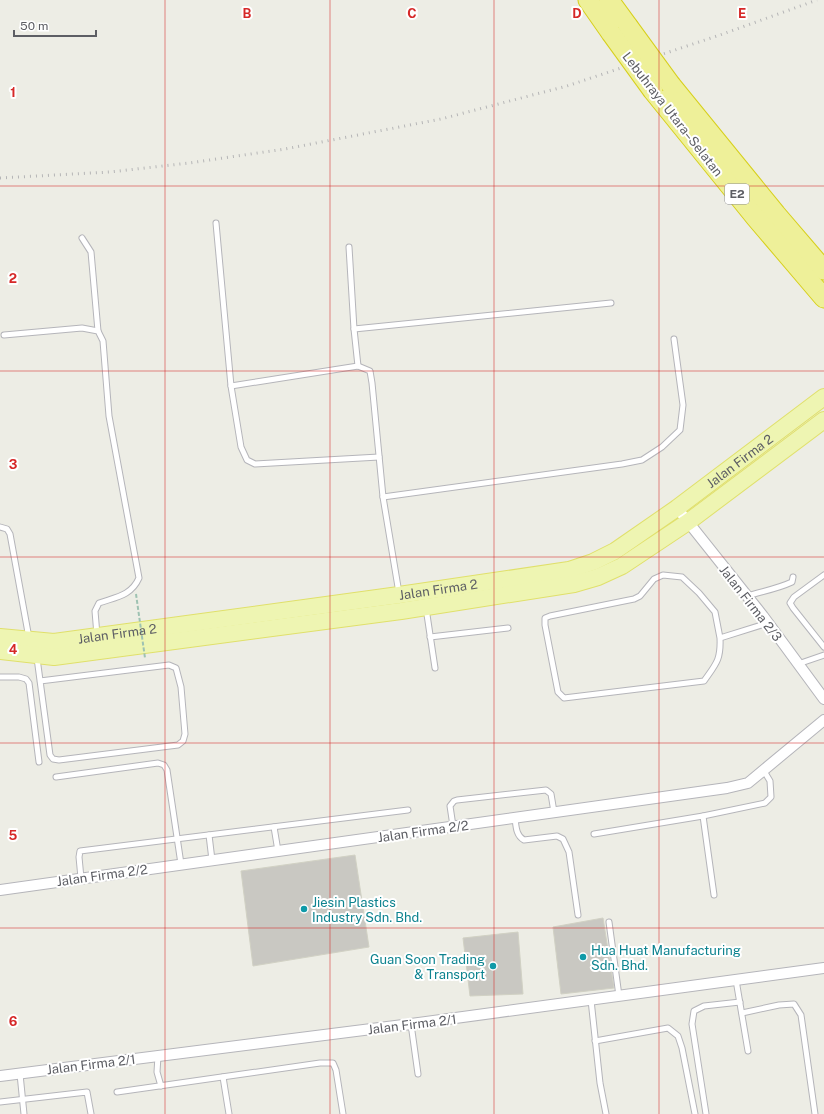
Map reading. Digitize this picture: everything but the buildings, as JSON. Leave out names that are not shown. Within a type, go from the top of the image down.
[{"type":"highway","name":"Lebuhraya Utara–Selatan","points":[[588,0],[619,29],[755,217],[824,298]]},
{"type":"highway","name":"Lebuhraya Utara–Selatan","points":[[608,0],[619,29]]},
{"type":"highway","name":"Lebuhraya Utara–Selatan","points":[[662,88],[776,214],[824,270]]},
{"type":"main road","name":"Jalan Firma 2","points":[[0,636],[54,642],[399,595],[569,570],[593,562],[615,551],[677,508],[824,397]]},
{"type":"main road","name":"Jalan Firma 2","points":[[0,652],[54,657],[401,611],[574,584],[598,577],[622,566],[688,522],[824,420]]},
{"type":"street","name":"Jalan Firma 2/3","points":[[677,508],[768,622],[824,699]]},
{"type":"street","name":"Jalan Firma 2/2","points":[[0,890],[727,788],[748,783],[824,720]]},
{"type":"street","name":"Jalan Firma 2/1","points":[[0,1076],[411,1024],[824,968]]},
{"type":"lane","points":[[216,223],[231,386],[241,447],[247,460],[255,464],[379,457]]},
{"type":"lane","points":[[82,238],[91,252],[98,331],[103,341],[109,416],[139,578],[131,591],[99,603],[95,611],[97,636]]},
{"type":"lane","points":[[349,247],[358,366]]},
{"type":"lane","points":[[354,329],[611,303]]},
{"type":"lane","points":[[4,335],[82,328],[98,331]]},
{"type":"lane","points":[[383,497],[642,460],[662,447],[680,430],[682,405],[674,339]]},
{"type":"lane","points":[[231,386],[358,366],[370,372],[383,497],[401,611]]},
{"type":"lane","points":[[0,527],[7,528],[10,534],[29,639]]},
{"type":"lane","points":[[663,575],[682,577],[699,593],[715,612],[720,638],[720,652],[716,664],[704,681],[564,698],[558,692],[545,625],[545,618],[634,599],[640,596],[654,578],[663,575]]},
{"type":"lane","points":[[824,575],[794,597],[790,603],[824,648]]},
{"type":"lane","points":[[747,596],[765,590],[777,589],[792,582],[793,577]]},
{"type":"lane","points":[[426,607],[434,668]]},
{"type":"lane","points":[[720,638],[768,622]]},
{"type":"lane","points":[[430,637],[508,628]]},
{"type":"lane","points":[[37,655],[37,665],[50,755],[53,759],[59,760],[178,745],[183,742],[185,734],[181,687],[176,668],[168,665],[40,680]]},
{"type":"lane","points":[[798,664],[824,655]]},
{"type":"lane","points":[[0,677],[19,677],[26,679],[29,683],[39,762]]},
{"type":"lane","points":[[56,777],[158,763],[164,765],[167,770],[181,864]]},
{"type":"lane","points":[[594,834],[702,816],[765,803],[771,797],[770,781],[764,771]]},
{"type":"lane","points":[[453,826],[450,806],[457,800],[546,790],[551,794],[554,812]]},
{"type":"lane","points":[[81,878],[79,857],[80,851],[408,810]]},
{"type":"lane","points":[[702,816],[714,895]]},
{"type":"lane","points":[[515,818],[519,837],[524,840],[556,836],[563,839],[569,852],[578,915]]},
{"type":"lane","points":[[274,827],[278,851]]},
{"type":"lane","points":[[209,835],[212,860]]},
{"type":"lane","points":[[609,922],[618,996]]},
{"type":"lane","points":[[736,980],[748,1050]]},
{"type":"lane","points":[[591,1000],[600,1084],[606,1114]]},
{"type":"lane","points":[[706,1114],[692,1024],[694,1010],[704,1006],[740,1002]]},
{"type":"lane","points":[[742,1013],[779,1005],[794,1004],[801,1015],[815,1114]]},
{"type":"lane","points":[[411,1024],[418,1074]]},
{"type":"lane","points":[[595,1040],[668,1028],[678,1036],[682,1048],[695,1114]]},
{"type":"lane","points":[[158,1056],[158,1072],[161,1086]]},
{"type":"lane","points":[[117,1092],[320,1063],[333,1063],[336,1070],[343,1114]]},
{"type":"lane","points":[[20,1074],[24,1114]]},
{"type":"lane","points":[[222,1077],[229,1114]]},
{"type":"lane","points":[[0,1102],[87,1092],[91,1114]]},
{"type":"path","points":[[136,594],[145,658]]},
{"type":"railway","points":[[0,178],[110,172],[189,163],[285,149],[441,119],[567,86],[720,35],[817,0]]},
{"type":"place","name":"Jiesin Plastics Industry Sdn. Bhd.","points":[[304,909]]},
{"type":"place","name":"Hua Huat Manufacturing Sdn. Bhd.","points":[[583,957]]},
{"type":"place","name":"Guan Soon Trading & Transport","points":[[493,966]]}]
